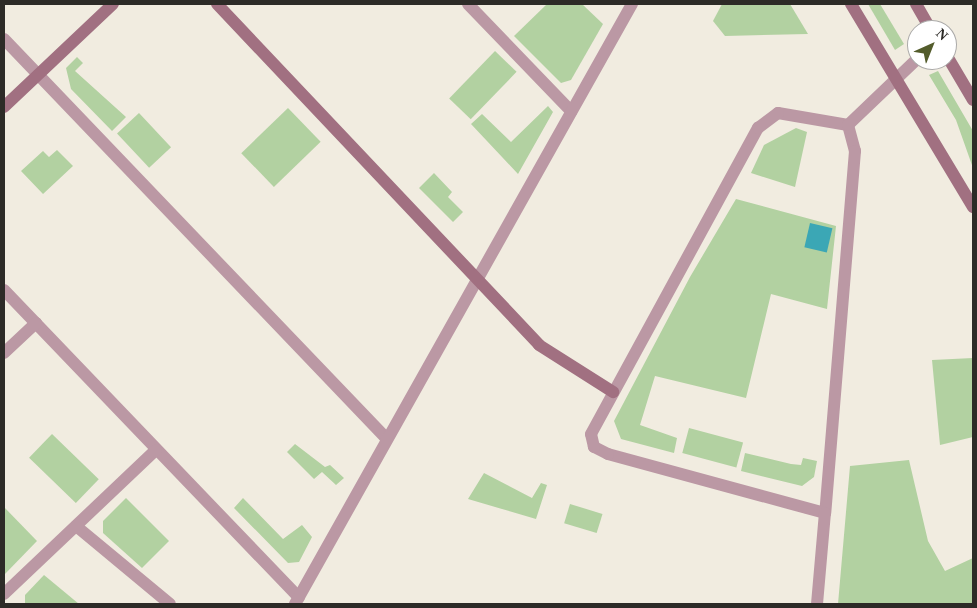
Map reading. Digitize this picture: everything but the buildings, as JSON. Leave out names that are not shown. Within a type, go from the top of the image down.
[{"type":"street","points":[[4,108],[113,4]]},
{"type":"street","points":[[217,4],[539,345],[613,392]]},
{"type":"street","points":[[468,4],[571,111]]},
{"type":"street","points":[[4,290],[297,601],[386,438],[632,4]]},
{"type":"street","points":[[851,4],[973,207]]},
{"type":"street","points":[[916,4],[926,20]]},
{"type":"street","points":[[4,39],[386,438]]},
{"type":"street","points":[[848,125],[907,67]]},
{"type":"street","points":[[955,70],[973,100]]},
{"type":"street","points":[[825,513],[608,454],[594,447],[591,434],[758,128],[778,113],[848,125]]},
{"type":"street","points":[[817,604],[855,151],[848,125]]},
{"type":"street","points":[[4,353],[36,323]]},
{"type":"street","points":[[4,594],[156,450]]},
{"type":"street","points":[[76,526],[170,604]]},
{"type":"green space","points":[[547,4],[582,4],[603,24],[571,80],[561,83],[514,36]]},
{"type":"green space","points":[[722,4],[790,4],[808,34],[725,36],[713,21]]},
{"type":"green space","points":[[868,4],[880,4],[904,44],[895,50]]},
{"type":"green space","points":[[495,51],[517,72],[471,119],[449,98]]},
{"type":"green space","points":[[77,57],[83,63],[75,71],[126,117],[112,131],[71,89],[66,68]]},
{"type":"green space","points":[[938,71],[973,131],[973,168],[956,120],[929,75]]},
{"type":"green space","points":[[548,106],[553,112],[518,174],[471,124],[482,114],[511,142]]},
{"type":"green space","points":[[288,108],[321,142],[274,187],[241,153]]},
{"type":"green space","points":[[139,113],[171,147],[149,168],[117,133]]},
{"type":"green space","points":[[796,128],[807,132],[795,187],[751,173],[764,145]]},
{"type":"green space","points":[[57,150],[73,166],[43,194],[21,171],[43,151],[49,157]]},
{"type":"green space","points":[[434,173],[452,192],[448,197],[463,212],[453,222],[419,188]]},
{"type":"green space","points":[[736,199],[836,226],[827,309],[771,294],[746,398],[655,376],[640,425],[677,438],[674,453],[621,439],[614,421],[690,277]]},
{"type":"green space","points":[[973,358],[973,437],[940,445],[932,360]]},
{"type":"green space","points":[[689,428],[743,442],[736,468],[682,453]]},
{"type":"green space","points":[[52,434],[99,479],[76,503],[29,458]]},
{"type":"green space","points":[[295,444],[325,467],[330,465],[344,478],[336,485],[322,472],[314,479],[287,452]]},
{"type":"green space","points":[[745,453],[791,464],[801,465],[803,458],[817,461],[814,477],[802,486],[741,471]]},
{"type":"green space","points":[[909,460],[928,541],[945,571],[973,558],[973,604],[838,604],[850,466]]},
{"type":"green space","points":[[484,473],[532,498],[541,483],[547,485],[536,519],[468,499]]},
{"type":"green space","points":[[126,498],[169,541],[142,568],[103,533],[103,521]]},
{"type":"green space","points":[[243,498],[283,539],[302,525],[312,537],[299,562],[288,563],[234,508]]},
{"type":"green space","points":[[570,504],[603,514],[597,533],[564,523]]},
{"type":"green space","points":[[4,507],[37,541],[4,575]]},
{"type":"green space","points":[[44,575],[79,604],[25,603],[25,595]]},
{"type":"water","points":[[810,223],[832,228],[827,253],[804,247]]}]
